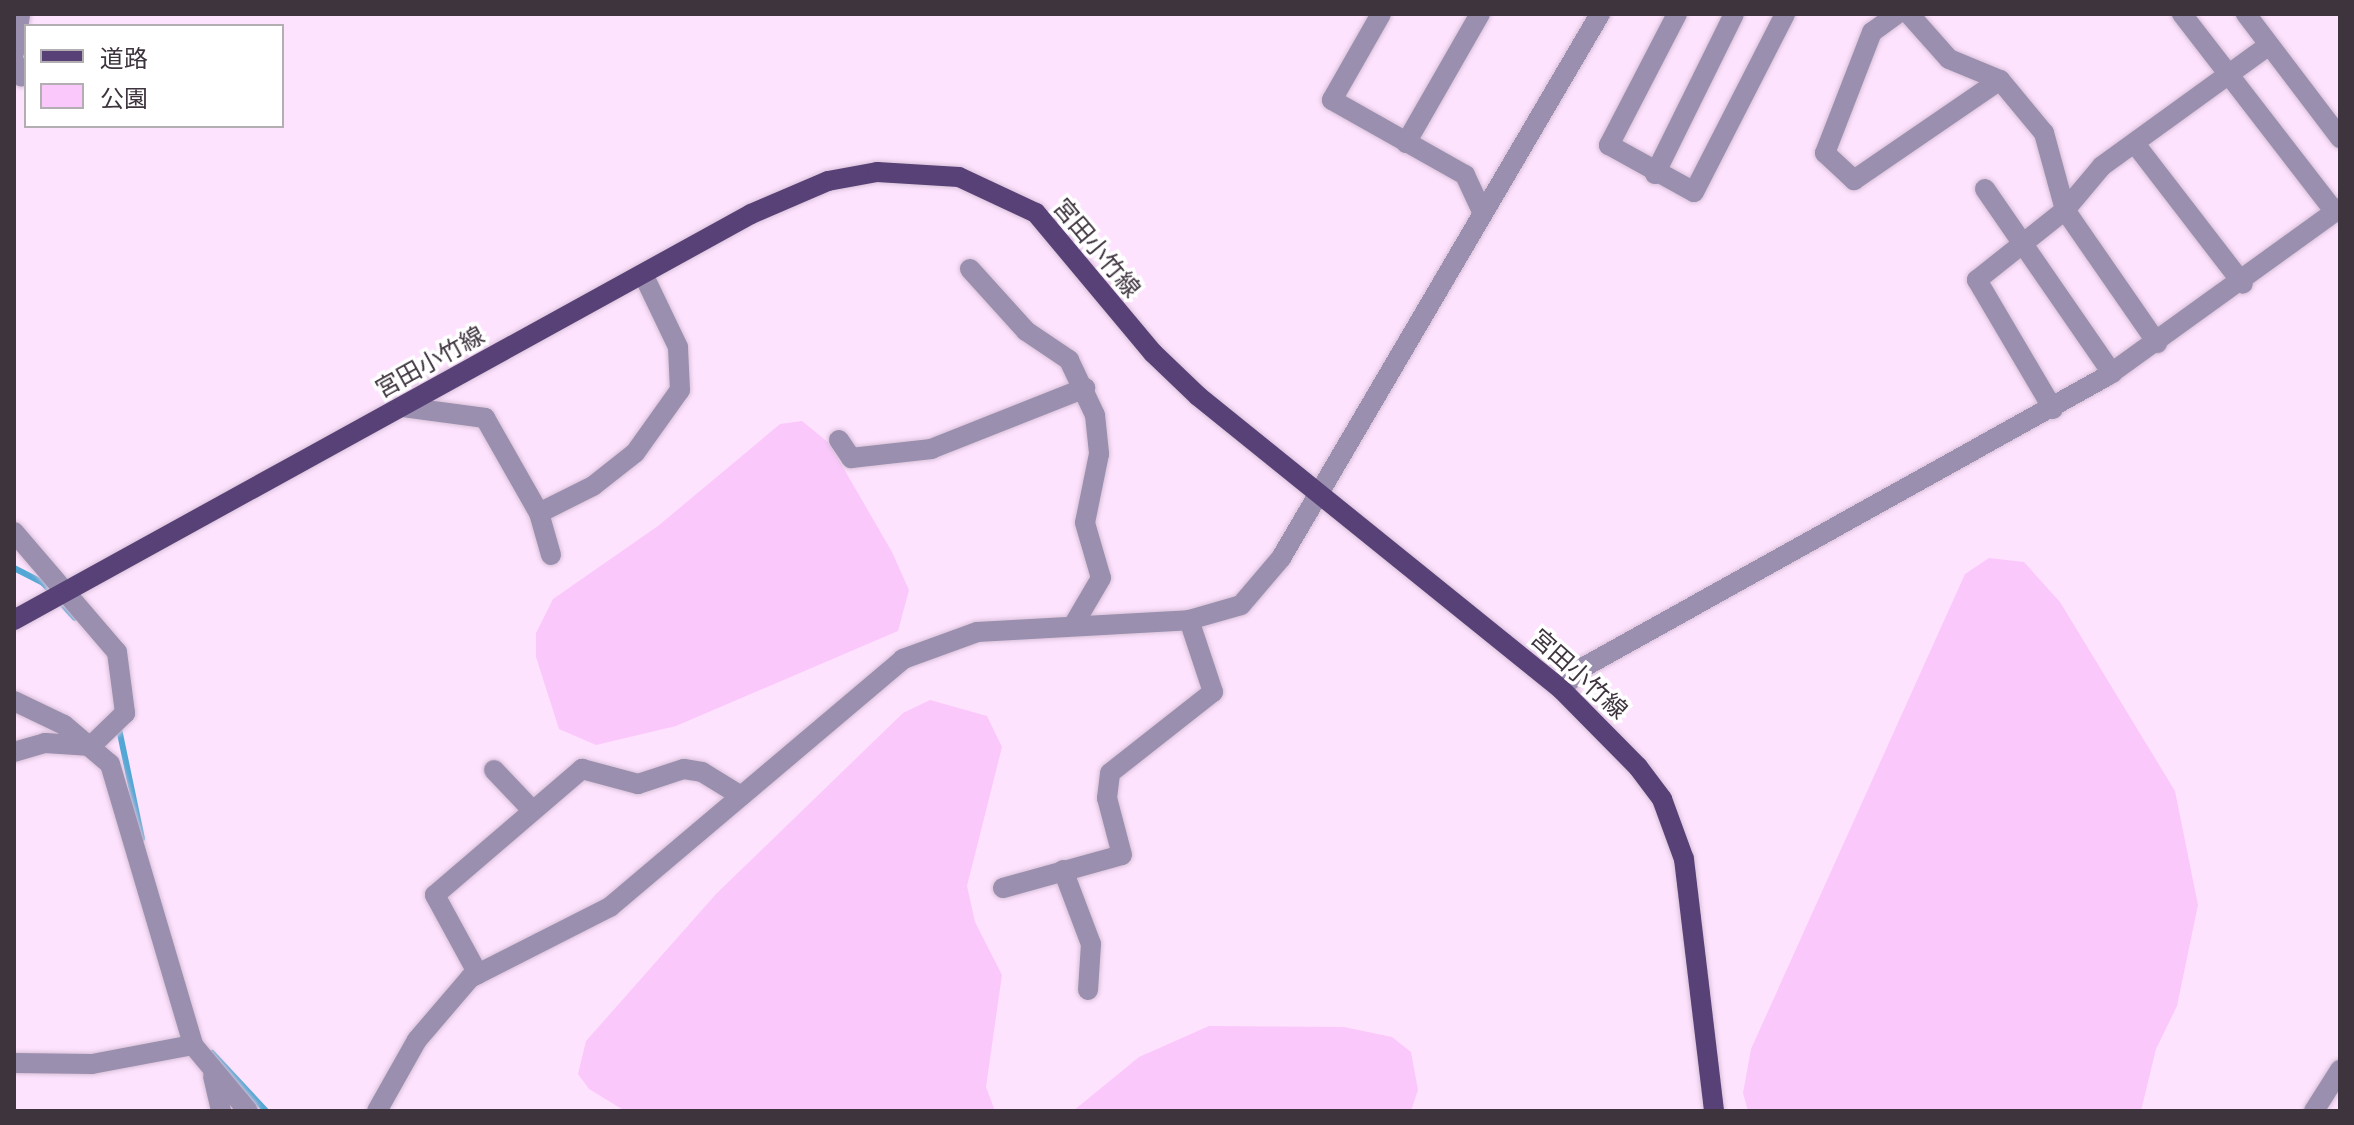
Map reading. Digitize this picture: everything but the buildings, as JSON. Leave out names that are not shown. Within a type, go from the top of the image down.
[{"type":"main road","name":"宮田小竹線","points":[[14,620],[644,276],[751,214],[828,181],[877,172],[959,177],[1036,213],[1153,353],[1561,689],[1638,767],[1675,826],[1714,1111]]},
{"type":"street","points":[[14,53],[20,14]]},
{"type":"street","points":[[1381,14],[1332,100],[1465,175],[1482,211]]},
{"type":"street","points":[[1406,143],[1480,14]]},
{"type":"street","points":[[377,1111],[443,1004],[478,974],[593,919],[903,659],[977,632],[1074,624],[1189,620],[1241,605],[1260,588],[1600,14]]},
{"type":"street","points":[[1677,14],[1609,145],[1655,174],[1694,192],[1785,14]]},
{"type":"street","points":[[1655,174],[1734,14]]},
{"type":"street","points":[[1897,14],[1872,32],[1825,153],[1854,180],[2000,80]]},
{"type":"street","points":[[1909,14],[1949,59],[2000,80],[2044,133],[2065,210],[2157,343]]},
{"type":"street","points":[[1561,689],[1634,638],[2053,409],[2112,373],[2243,284],[2338,210],[2182,14]]},
{"type":"street","points":[[2246,14],[2340,138]]},
{"type":"street","points":[[2053,409],[1977,280],[2065,210],[2102,166],[2232,77],[2269,45]]},
{"type":"street","points":[[2136,145],[2243,284]]},
{"type":"street","points":[[1985,189],[2112,373]]},
{"type":"street","points":[[970,269],[1026,331],[1069,360],[1085,388],[1099,454],[1085,523],[1101,578],[1074,624]]},
{"type":"street","points":[[539,513],[593,486],[635,453],[680,390],[678,347],[644,276]]},
{"type":"street","points":[[839,440],[851,458],[931,449],[1085,388]]},
{"type":"street","points":[[403,407],[485,418],[539,513],[551,555]]},
{"type":"street","points":[[14,532],[68,589],[117,652],[125,713],[91,746],[45,743],[14,752]]},
{"type":"street","points":[[1003,888],[1122,855],[1107,798],[1110,773],[1213,692],[1189,620]]},
{"type":"street","points":[[14,701],[91,746],[119,781],[193,1045],[213,1076],[248,1111]]},
{"type":"street","points":[[478,974],[435,895],[531,809],[594,766],[638,784],[684,769],[702,772],[741,796]]},
{"type":"street","points":[[494,770],[531,809]]},
{"type":"street","points":[[1063,870],[1091,944],[1088,990]]},
{"type":"street","points":[[14,1063],[92,1064],[193,1045]]},
{"type":"street","points":[[2314,1111],[2340,1070]]},
{"type":"street","points":[[213,1076],[221,1111]]},
{"type":"green space","points":[[802,421],[829,443],[892,552],[909,590],[898,631],[676,726],[596,745],[559,729],[536,657],[536,633],[553,599],[658,526],[780,424]]},
{"type":"green space","points":[[1989,558],[2024,562],[2060,602],[2175,791],[2198,905],[2177,1006],[2156,1049],[2141,1111],[1748,1111],[1743,1093],[1751,1049],[1965,574]]},
{"type":"green space","points":[[930,700],[987,716],[1002,747],[967,886],[975,922],[1002,975],[986,1087],[995,1111],[625,1111],[589,1089],[578,1074],[586,1041],[716,894],[903,713]]},
{"type":"green space","points":[[1209,1026],[1344,1027],[1392,1037],[1411,1052],[1418,1090],[1411,1111],[1073,1111],[1139,1057]]},
{"type":"waterway","points":[[14,568],[43,583],[75,618]]},
{"type":"waterway","points":[[118,724],[142,839]]},
{"type":"waterway","points":[[212,1053],[266,1111]]}]
